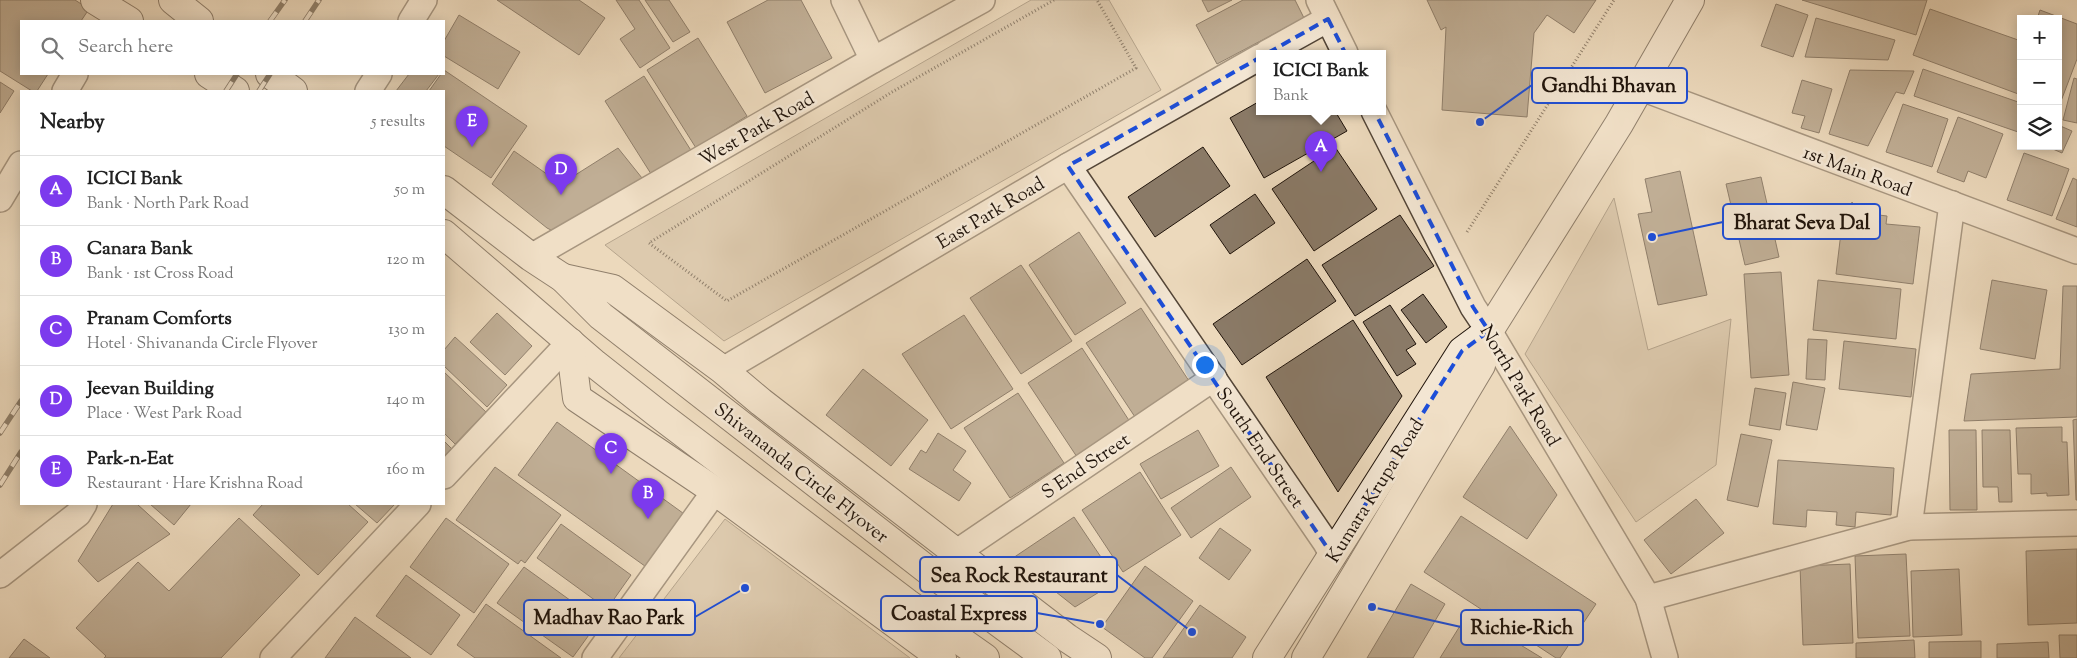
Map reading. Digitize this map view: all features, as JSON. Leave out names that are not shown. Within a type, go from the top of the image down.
[{"type":"main road","points":[[173,0],[198,20]]},
{"type":"main road","name":"Kumara Krupa Road","points":[[1267,658],[1333,556],[1472,358],[1619,124],[1690,0]]},
{"type":"main road","points":[[211,75],[233,90]]},
{"type":"main road","points":[[271,75],[292,90]]},
{"type":"main road","points":[[445,191],[532,257],[563,278],[613,289],[723,370],[761,402],[1067,638],[1097,658]]},
{"type":"main road","name":"Shivananda Circle Flyover","points":[[445,235],[570,342],[657,413],[907,603],[985,658]]},
{"type":"main road","name":"Shivananda Circle Flyover","points":[[563,278],[601,316],[934,575],[1047,658]]},
{"type":"main road","points":[[570,342],[577,398],[715,491],[942,658]]},
{"type":"main road","name":"Kumara Krupa Road","points":[[1306,658],[1472,358]]},
{"type":"street","points":[[412,20],[424,0]]},
{"type":"street","points":[[844,0],[873,60]]},
{"type":"street","name":"West Park Road","points":[[532,257],[873,60],[982,0]]},
{"type":"street","points":[[1271,50],[1324,9],[1344,50]]},
{"type":"street","name":"East Park Road","points":[[723,370],[1068,166],[1256,59]]},
{"type":"street","points":[[66,90],[74,75]]},
{"type":"street","points":[[369,90],[377,75]]},
{"type":"street","name":"1st Main Road","points":[[1639,87],[2077,251]]},
{"type":"street","name":"North Park Road","points":[[1376,115],[1473,307],[1648,598],[1665,658]]},
{"type":"street","points":[[0,199],[20,166]]},
{"type":"street","name":"South End Street","points":[[1068,166],[1214,378],[1333,556]]},
{"type":"street","points":[[1908,527],[1952,204]]},
{"type":"street","points":[[445,475],[570,342]]},
{"type":"street","name":"S End Street","points":[[956,552],[1214,378]]},
{"type":"street","points":[[595,658],[715,491]]},
{"type":"street","points":[[0,575],[78,514],[83,505]]},
{"type":"street","points":[[273,658],[417,505]]},
{"type":"street","points":[[1648,598],[1908,527],[2077,523]]},
{"type":"path","points":[[1054,0],[892,92],[649,243],[727,302],[1136,68],[1097,0]]},
{"type":"path","points":[[1450,260],[1614,0]]},
{"type":"highlighted area","points":[[1328,19],[1473,307],[1489,331],[1462,351],[1333,556],[1068,166]]},
{"type":"shaded area","points":[[1031,0],[1109,0],[1161,90],[724,341],[605,245]]},
{"type":"shaded area","points":[[1614,198],[1648,350],[1731,319],[1716,465],[1636,522],[1525,354]]},
{"type":"shaded area","points":[[725,519],[910,658],[619,658]]},
{"type":"building","points":[[0,0],[75,0],[89,9],[82,20],[20,20],[20,75],[47,75],[38,90],[30,90],[0,71]]},
{"type":"building","points":[[497,0],[579,0],[605,18],[579,55]]},
{"type":"building","points":[[616,0],[639,0],[670,48],[640,68],[620,39],[635,29]]},
{"type":"building","points":[[645,0],[669,0],[690,32],[673,42]]},
{"type":"building","points":[[768,0],[801,0],[832,58],[765,93],[727,22]]},
{"type":"building","points":[[1202,0],[1232,0],[1208,12]]},
{"type":"building","points":[[1243,0],[1295,0],[1304,18],[1217,64],[1196,25]]},
{"type":"building","points":[[1427,0],[1596,0],[1574,33],[1547,15],[1534,33],[1527,117],[1442,110],[1446,27],[1441,30]]},
{"type":"building","points":[[1802,0],[1927,0],[1916,35]]},
{"type":"building","points":[[1776,4],[1808,15],[1793,57],[1761,46]]},
{"type":"building","points":[[1930,9],[2017,40],[2017,94],[1913,55]]},
{"type":"building","points":[[2040,10],[2053,15],[2038,15]]},
{"type":"building","points":[[459,15],[520,52],[498,89],[445,57],[445,39]]},
{"type":"building","points":[[1816,18],[1895,40],[1888,60],[1805,57]]},
{"type":"building","points":[[2062,18],[2077,24],[2077,59],[2062,98]]},
{"type":"building","points":[[698,38],[747,116],[696,148],[647,70]]},
{"type":"building","points":[[1923,69],[2017,102],[2017,132],[1914,96]]},
{"type":"building","points":[[1850,70],[1914,71],[1904,94],[1896,92],[1868,146],[1829,134]]},
{"type":"building","points":[[445,71],[527,126],[491,178],[445,147],[445,90],[430,90],[440,75],[445,75]]},
{"type":"building","points":[[408,75],[438,75],[427,90],[397,90]]},
{"type":"building","points":[[644,76],[692,152],[653,177],[605,101]]},
{"type":"building","points":[[2074,78],[2077,79],[2077,123],[2063,120]]},
{"type":"building","points":[[1802,80],[1832,89],[1819,133],[1801,128],[1805,116],[1792,113]]},
{"type":"building","points":[[0,82],[14,91],[0,113]]},
{"type":"building","points":[[1256,103],[1256,115],[1337,115],[1347,131],[1264,178],[1230,118]]},
{"type":"building","points":[[1903,104],[1948,119],[1932,167],[1886,152]]},
{"type":"building","points":[[1958,117],[2003,134],[1986,178],[1968,171],[1964,182],[1937,172]]},
{"type":"building","points":[[2062,127],[2072,131],[2062,153],[2055,150],[2062,150]]},
{"type":"building","points":[[1203,147],[1230,186],[1155,237],[1128,197]]},
{"type":"building","points":[[1335,147],[1377,209],[1314,251],[1272,189]]},
{"type":"building","points":[[618,148],[642,178],[557,233],[547,228],[492,184],[514,151],[561,184]]},
{"type":"building","points":[[2024,153],[2069,169],[2052,216],[2007,200]]},
{"type":"building","points":[[1680,171],[1707,295],[1658,305],[1638,214],[1652,212],[1645,179]]},
{"type":"building","points":[[1761,177],[1779,257],[1745,265],[1726,184]]},
{"type":"building","points":[[2073,178],[2077,180],[2077,227],[2056,219]]},
{"type":"building","points":[[1255,194],[1275,223],[1230,254],[1210,225]]},
{"type":"building","points":[[1852,202],[1853,205],[1880,208],[1879,215],[1887,216],[1886,224],[1920,227],[1913,284],[1836,274],[1843,216],[1850,217]]},
{"type":"building","points":[[1400,215],[1434,266],[1355,316],[1322,265]]},
{"type":"building","points":[[1079,232],[1126,303],[1075,335],[1029,265]]},
{"type":"building","points":[[1307,259],[1336,301],[1242,365],[1213,324]]},
{"type":"building","points":[[1021,265],[1072,341],[1021,374],[970,298]]},
{"type":"building","points":[[1781,272],[1789,375],[1751,378],[1744,274]]},
{"type":"building","points":[[1818,280],[1901,289],[1896,339],[1813,330]]},
{"type":"building","points":[[1992,280],[2047,290],[2035,359],[1980,349]]},
{"type":"building","points":[[2063,286],[2077,286],[2077,417],[1964,421],[1971,374],[2060,369]]},
{"type":"building","points":[[1423,294],[1447,327],[1426,343],[1401,310]]},
{"type":"building","points":[[1390,305],[1416,344],[1406,350],[1416,364],[1397,376],[1363,322]]},
{"type":"building","points":[[1141,308],[1191,384],[1137,420],[1086,343]]},
{"type":"building","points":[[497,313],[532,346],[505,375],[470,342]]},
{"type":"building","points":[[964,315],[1013,389],[951,429],[902,354]]},
{"type":"building","points":[[1353,320],[1402,396],[1338,492],[1266,377]]},
{"type":"building","points":[[455,337],[507,385],[487,407],[445,367],[445,349]]},
{"type":"building","points":[[1808,339],[1827,340],[1825,380],[1806,379]]},
{"type":"building","points":[[1844,341],[1916,349],[1911,397],[1839,389]]},
{"type":"building","points":[[1082,348],[1132,425],[1079,460],[1028,383]]},
{"type":"building","points":[[863,369],[928,420],[891,466],[826,415]]},
{"type":"building","points":[[445,373],[486,412],[455,444],[445,434]]},
{"type":"building","points":[[1793,382],[1825,388],[1817,430],[1786,425]]},
{"type":"building","points":[[1755,388],[1786,393],[1780,430],[1749,425]]},
{"type":"building","points":[[1018,393],[1064,463],[1010,498],[964,428]]},
{"type":"building","points":[[2077,419],[2077,500],[2076,500],[2073,420]]},
{"type":"building","points":[[557,422],[687,516],[649,569],[518,475]]},
{"type":"building","points":[[1510,426],[1557,495],[1527,539],[1463,497]]},
{"type":"building","points":[[2062,427],[2062,442],[2067,442],[2069,495],[2047,496],[2047,493],[2031,494],[2031,474],[2018,474],[2016,428]]},
{"type":"building","points":[[1198,430],[1219,466],[1161,499],[1140,464]]},
{"type":"building","points":[[1949,430],[1976,430],[1977,510],[1950,510]]},
{"type":"building","points":[[1982,430],[2010,430],[2012,502],[1999,502],[1998,487],[1983,487]]},
{"type":"building","points":[[938,433],[966,451],[953,470],[971,483],[959,501],[909,469],[921,450],[926,453]]},
{"type":"building","points":[[1741,434],[1772,440],[1758,507],[1727,500]]},
{"type":"building","points":[[445,442],[452,449],[445,457]]},
{"type":"building","points":[[1778,460],[1894,468],[1891,515],[1856,512],[1855,527],[1836,525],[1837,512],[1807,510],[1806,527],[1773,524]]},
{"type":"building","points":[[495,467],[561,515],[525,563],[521,560],[518,564],[456,520]]},
{"type":"building","points":[[1231,467],[1251,497],[1191,538],[1171,508]]},
{"type":"building","points":[[1140,472],[1181,535],[1123,572],[1082,510]]},
{"type":"building","points":[[1696,499],[1724,533],[1671,574],[1644,540]]},
{"type":"building","points":[[112,505],[138,505],[170,534],[98,582],[78,561]]},
{"type":"building","points":[[151,505],[190,505],[174,525]]},
{"type":"building","points":[[262,505],[349,505],[368,522],[318,575],[253,515]]},
{"type":"building","points":[[356,505],[394,505],[377,523]]},
{"type":"building","points":[[1461,516],[1596,604],[1560,658],[1556,658],[1424,572]]},
{"type":"building","points":[[1074,517],[1117,581],[1075,607],[1013,558]]},
{"type":"building","points":[[239,518],[300,575],[221,658],[104,658],[106,656],[76,628],[138,562],[169,591]]},
{"type":"building","points":[[446,518],[509,564],[474,613],[410,567]]},
{"type":"building","points":[[561,524],[631,575],[607,609],[537,558]]},
{"type":"building","points":[[1220,528],[1251,550],[1229,580],[1199,558]]},
{"type":"building","points":[[2077,549],[2077,623],[2028,625],[2026,551]]},
{"type":"building","points":[[1906,554],[1910,636],[1858,638],[1855,556]]},
{"type":"building","points":[[1850,564],[1853,643],[1803,645],[1800,566]]},
{"type":"building","points":[[1145,566],[1193,601],[1152,658],[1145,658],[1102,627]]},
{"type":"building","points":[[524,567],[599,621],[573,657],[497,603]]},
{"type":"building","points":[[1959,569],[1962,635],[1913,637],[1911,571]]},
{"type":"building","points":[[406,575],[460,615],[431,655],[376,616]]},
{"type":"building","points":[[1411,584],[1445,604],[1413,658],[1367,658]]},
{"type":"building","points":[[486,604],[561,658],[475,658],[457,645]]},
{"type":"building","points":[[1200,605],[1246,637],[1232,658],[1163,658]]},
{"type":"building","points":[[1468,613],[1542,658],[1440,658]]},
{"type":"building","points":[[355,617],[411,658],[325,658]]},
{"type":"building","points":[[2059,635],[2077,635],[2077,658],[2060,658]]},
{"type":"building","points":[[24,639],[50,658],[9,658]]},
{"type":"building","points":[[1914,640],[1915,658],[1856,658],[1856,643]]},
{"type":"building","points":[[1981,641],[1981,658],[1929,658],[1929,642]]},
{"type":"building","points":[[2048,642],[2049,658],[1997,658],[1997,644]]},
{"type":"railway","points":[[271,20],[285,0]]},
{"type":"railway","points":[[306,20],[319,0]]},
{"type":"railway","points":[[227,90],[236,75]]},
{"type":"railway","points":[[260,90],[269,75]]},
{"type":"railway","points":[[0,433],[20,403]]},
{"type":"railway","points":[[0,485],[20,454]]},
{"type":"place","name":"Gandhi Bhavan","points":[[1480,122]]},
{"type":"place","name":"Park-n-Eat","points":[[472,147]]},
{"type":"place","name":"ICICI Bank","points":[[1321,172]]},
{"type":"place","name":"Jeevan Building","points":[[561,195]]},
{"type":"place","name":"Bharat Seva Dal","points":[[1652,237]]},
{"type":"place","name":"Pranam Comforts","points":[[611,474]]},
{"type":"place","name":"Canara Bank","points":[[648,519]]},
{"type":"place","name":"Madhav Rao Park","points":[[745,588]]},
{"type":"place","name":"Richie-Rich","points":[[1372,607]]},
{"type":"place","name":"Coastal Express","points":[[1100,624]]},
{"type":"place","name":"Sea Rock Restaurant","points":[[1192,632]]}]
